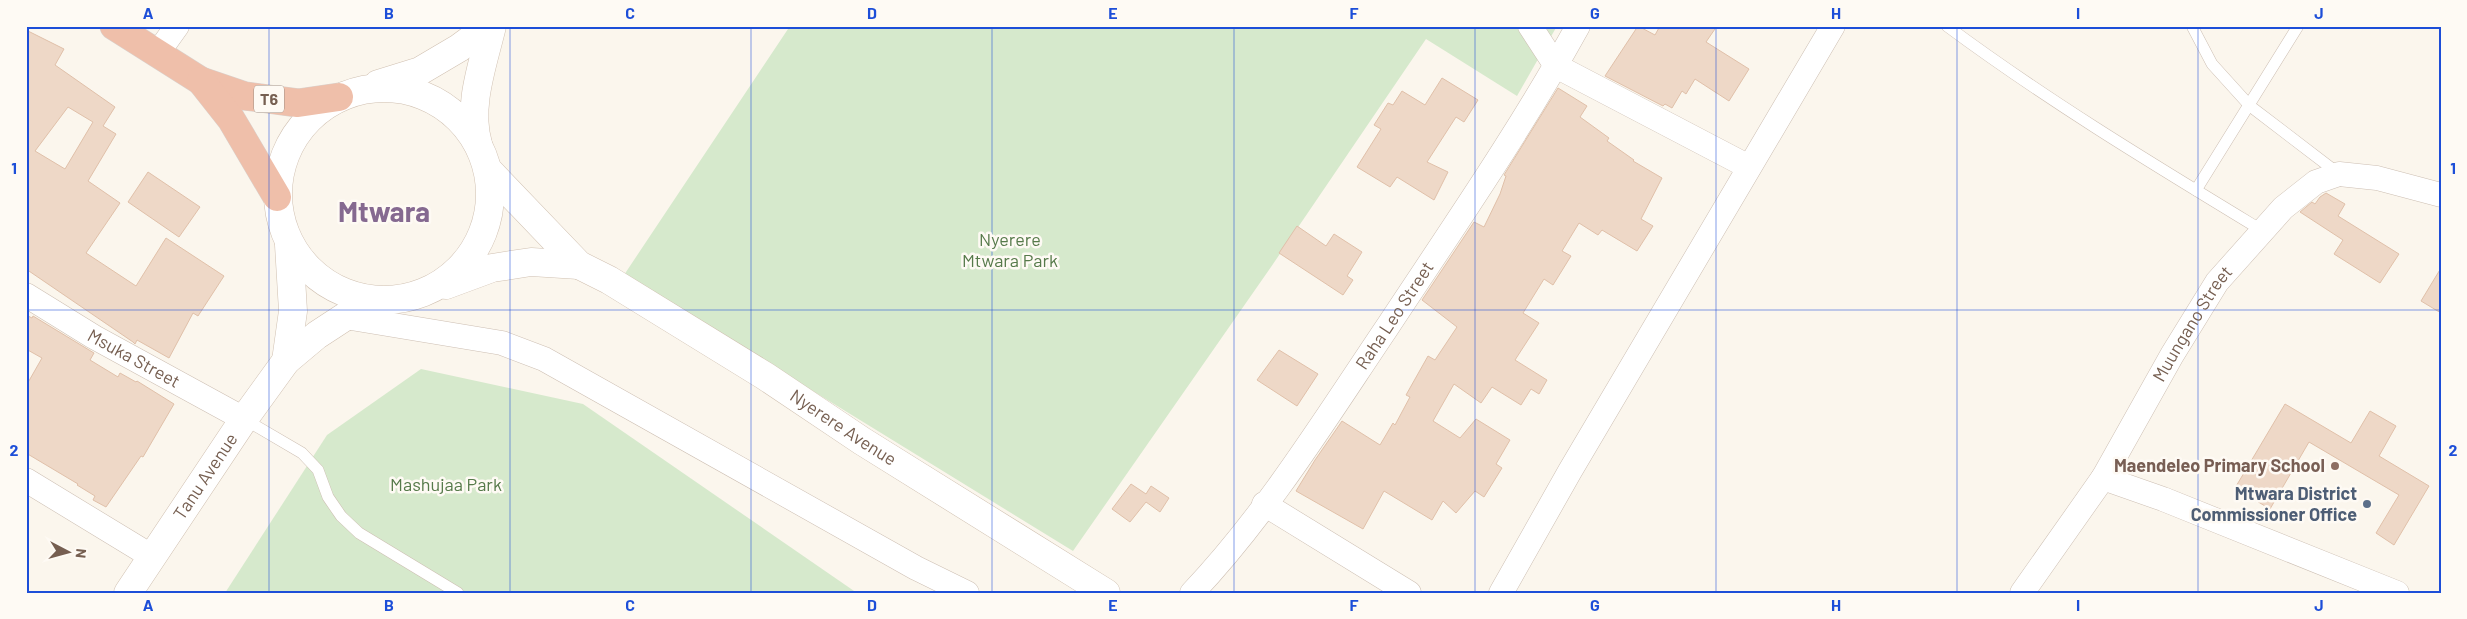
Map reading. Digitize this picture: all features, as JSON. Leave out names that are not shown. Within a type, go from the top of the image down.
[{"type":"highway","name":"T6","points":[[114,26],[201,81],[245,96],[298,103],[339,97]]},
{"type":"highway","name":"T6","points":[[201,81],[231,119],[277,197]]},
{"type":"street","points":[[157,54],[178,26]]},
{"type":"street","points":[[364,88],[420,71],[491,26]]},
{"type":"street","points":[[483,158],[473,127],[476,92],[491,26]]},
{"type":"street","points":[[1530,26],[1556,66],[1749,167]]},
{"type":"street","name":"Raha Leo Street","points":[[1192,593],[1218,565],[1308,446],[1519,129],[1578,26]]},
{"type":"street","points":[[1501,593],[1570,471],[1833,26]]},
{"type":"street","name":"T6","points":[[364,88],[399,88],[431,98],[459,118],[483,158],[579,265],[531,262],[492,268],[402,300],[369,301],[337,291],[309,272],[289,245],[277,197],[284,156],[305,121],[339,97],[364,88]]},
{"type":"street","name":"T6","points":[[432,290],[460,269],[480,240],[490,206],[483,158]]},
{"type":"street","name":"Muungano Street","points":[[2022,593],[2103,478],[2172,355],[2218,282],[2283,208],[2316,182],[2339,174],[2377,178],[2441,195]]},
{"type":"street","points":[[286,361],[293,310],[289,245]]},
{"type":"street","name":"Nyerere Avenue","points":[[579,265],[609,280],[749,366],[862,441],[1106,593]]},
{"type":"street","name":"Msuka Street","points":[[26,295],[94,337],[244,418]]},
{"type":"street","points":[[286,361],[317,335],[369,301]]},
{"type":"street","points":[[345,317],[502,343],[544,359],[916,568],[967,593]]},
{"type":"street","name":"Tanu Avenue","points":[[128,593],[244,418],[286,361]]},
{"type":"street","points":[[2103,478],[2163,498],[2397,593]]},
{"type":"street","points":[[26,480],[151,556]]},
{"type":"street","points":[[1264,504],[1409,593]]},
{"type":"lane","points":[[1947,26],[1991,59],[2115,141],[2263,230]]},
{"type":"lane","points":[[2192,26],[2212,64],[2250,106],[2339,174]]},
{"type":"lane","points":[[2196,190],[2298,26]]},
{"type":"lane","points":[[244,418],[302,453],[318,470],[328,497],[337,510],[359,533],[458,593]]},
{"type":"green space","name":"Nyerere Mtwara Park","points":[[790,26],[1557,26],[1517,96],[1426,39],[1271,267],[1073,551],[624,275]]},
{"type":"green space","name":"Mashujaa Park","points":[[421,369],[583,404],[857,593],[225,593],[327,435]]},
{"type":"building","points":[[1638,26],[1655,35],[1660,26],[1717,26],[1706,42],[1749,69],[1729,101],[1695,79],[1686,94],[1682,91],[1672,108],[1665,104],[1663,106],[1605,76]]},
{"type":"building","points":[[26,30],[64,49],[55,65],[115,107],[103,126],[116,134],[88,181],[120,203],[86,253],[136,286],[166,238],[224,276],[198,316],[193,313],[169,358],[137,340],[135,344],[26,269]],"holes":[[[68,107],[93,122],[65,169],[35,151]]]},
{"type":"building","points":[[1442,78],[1478,100],[1464,122],[1456,117],[1427,162],[1448,172],[1434,200],[1397,177],[1390,187],[1357,167],[1381,129],[1374,125],[1388,103],[1393,105],[1402,91],[1425,105]]},
{"type":"building","points":[[1558,88],[1587,106],[1580,117],[1609,138],[1607,141],[1633,161],[1662,178],[1641,219],[1653,226],[1637,251],[1602,230],[1598,235],[1579,223],[1562,251],[1571,256],[1553,285],[1544,279],[1523,313],[1539,323],[1515,360],[1547,380],[1539,394],[1531,389],[1521,405],[1492,387],[1481,403],[1454,384],[1433,421],[1460,438],[1476,419],[1510,440],[1496,464],[1502,468],[1484,497],[1475,491],[1456,513],[1443,501],[1432,520],[1384,491],[1363,529],[1296,491],[1342,421],[1380,445],[1393,423],[1395,425],[1410,397],[1406,395],[1428,356],[1435,360],[1457,327],[1422,300],[1474,222],[1484,227],[1500,194],[1506,176],[1504,175]]},
{"type":"building","points":[[148,172],[200,207],[179,237],[128,202]]},
{"type":"building","points":[[2326,193],[2345,204],[2338,216],[2399,254],[2380,283],[2334,254],[2343,240],[2300,212],[2312,202],[2315,204]]},
{"type":"building","points":[[1297,226],[1326,246],[1334,234],[1362,252],[1347,276],[1353,280],[1343,295],[1279,253]]},
{"type":"building","points":[[2441,268],[2441,313],[2421,301]]},
{"type":"building","points":[[26,315],[32,318],[33,316],[94,353],[90,360],[118,377],[120,373],[137,381],[174,404],[143,457],[141,456],[106,507],[93,500],[95,496],[78,484],[26,453],[26,386],[42,358],[26,349]]},
{"type":"building","points":[[1279,350],[1318,374],[1297,406],[1257,380]]},
{"type":"building","points":[[2285,404],[2351,443],[2370,411],[2396,426],[2379,456],[2429,486],[2394,545],[2376,533],[2399,495],[2309,442],[2270,509],[2235,488]]},
{"type":"building","points":[[1131,484],[1146,494],[1151,486],[1169,498],[1160,512],[1146,502],[1130,522],[1112,509]]},
{"type":"place","name":"Maendeleo Primary School","points":[[2335,466]]},
{"type":"place","name":"Mtwara District Commissioner Office","points":[[2367,504]]},
{"type":"district","name":"Mtwara","points":[[384,212]]}]
